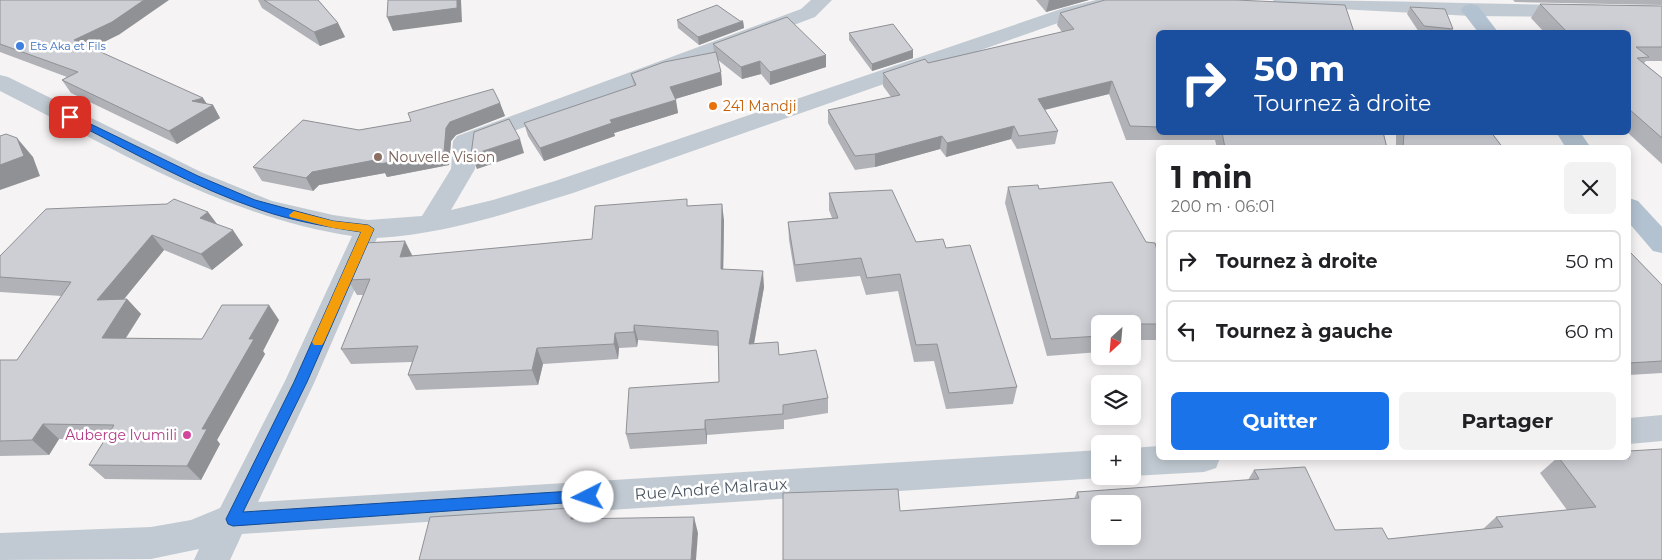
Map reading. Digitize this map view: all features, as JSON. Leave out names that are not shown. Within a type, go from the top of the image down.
[{"type":"main road","points":[[1471,10],[1486,30]]},
{"type":"main road","points":[[1631,209],[1662,244]]},
{"type":"street","points":[[430,224],[463,169],[465,141],[808,13],[822,0]]},
{"type":"street","points":[[0,82],[194,179],[266,208],[333,224],[368,229],[406,227],[430,224],[496,208],[564,188],[1071,12],[1108,3],[1139,0]]},
{"type":"street","points":[[1283,0],[1471,10],[1589,12]]},
{"type":"street","points":[[212,560],[300,382],[368,229]]},
{"type":"street","points":[[1631,430],[1662,428]]},
{"type":"street","points":[[1141,462],[1168,460]]},
{"type":"street","name":"Rue André Malraux","points":[[0,549],[151,543],[192,536],[233,519],[1091,465]]},
{"type":"street","points":[[96,546],[146,560]]},
{"type":"building","points":[[0,0],[144,0],[112,22],[74,40],[203,98],[192,101],[213,105],[169,131],[62,80],[78,72],[0,44]]},
{"type":"building","points":[[264,0],[318,0],[338,23],[314,32]]},
{"type":"building","points":[[388,0],[457,0],[457,8],[387,17]]},
{"type":"building","points":[[1105,0],[1236,0],[1345,5],[1353,30],[1156,30],[1156,127],[1130,126],[1112,81],[1038,99],[1058,131],[1019,136],[1014,126],[947,143],[942,136],[875,154],[855,156],[828,110],[900,95],[883,73],[925,59],[928,63],[1074,29],[1060,13]]},
{"type":"building","points":[[1540,4],[1662,6],[1662,47],[1636,47],[1649,57],[1637,58],[1662,78],[1662,138],[1631,111],[1631,30],[1565,30]]},
{"type":"building","points":[[717,5],[740,21],[743,21],[698,37],[677,20]]},
{"type":"building","points":[[1410,7],[1445,9],[1453,29],[1424,26]]},
{"type":"building","points":[[787,17],[826,55],[770,72],[760,61],[741,67],[713,44]]},
{"type":"building","points":[[893,24],[913,50],[872,64],[849,33]]},
{"type":"building","points":[[716,52],[721,72],[670,87],[676,100],[610,120],[612,123],[540,148],[524,123],[636,85],[631,74],[664,62]]},
{"type":"building","points":[[493,89],[500,103],[450,122],[446,128],[444,152],[380,164],[380,159],[312,172],[306,178],[253,167],[303,120],[359,130],[411,121],[408,113]]},
{"type":"building","points":[[509,119],[520,139],[471,155],[474,132]]},
{"type":"building","points":[[6,134],[17,138],[24,156],[0,165],[0,136]]},
{"type":"building","points":[[1223,135],[1384,135],[1386,145],[1224,145]]},
{"type":"building","points":[[1404,135],[1493,135],[1501,145],[1403,145]]},
{"type":"building","points":[[1112,182],[1146,242],[1155,243],[1156,324],[1141,324],[1141,315],[1091,315],[1091,337],[1051,339],[1008,187],[1038,185],[1039,189]]},
{"type":"building","points":[[892,190],[916,242],[943,239],[946,248],[970,245],[1017,387],[949,393],[937,344],[916,345],[900,274],[867,278],[861,258],[795,265],[788,222],[838,218],[829,193]]},
{"type":"building","points":[[174,199],[208,212],[200,218],[233,230],[201,254],[152,235],[97,300],[127,299],[102,338],[202,339],[222,305],[269,305],[249,339],[254,339],[202,429],[207,429],[187,466],[89,465],[114,425],[43,424],[32,440],[0,441],[0,360],[17,360],[71,282],[0,277],[0,256],[46,209],[167,204]]},
{"type":"building","points":[[687,199],[687,206],[722,204],[721,269],[763,271],[749,344],[778,342],[779,355],[816,350],[828,398],[783,405],[783,414],[705,420],[705,429],[626,434],[629,388],[719,382],[718,331],[634,325],[634,332],[615,333],[614,344],[537,348],[532,370],[408,375],[418,346],[341,349],[370,279],[348,280],[363,243],[405,241],[400,257],[592,239],[595,206]]},
{"type":"building","points":[[1631,253],[1662,285],[1662,361],[1631,363]]},
{"type":"building","points":[[1662,449],[1662,560],[783,560],[783,493],[898,489],[900,511],[1079,498],[1077,492],[1259,479],[1254,470],[1305,467],[1335,530],[1382,528],[1388,539],[1503,527],[1496,517],[1596,507],[1561,460],[1631,460],[1631,451]]},
{"type":"building","points":[[572,508],[571,519],[694,517],[691,560],[419,560],[430,517]]},
{"type":"slow traffic","points":[[294,215],[333,224],[368,229],[318,342]]},
{"type":"place","name":"Ets Aka et Fils","points":[[20,46]]},
{"type":"place","name":"241 Mandji","points":[[713,106]]},
{"type":"place","name":"Nouvelle Vision","points":[[378,157]]},
{"type":"place","name":"Auberge Ivumili","points":[[187,435]]},
{"type":"route","points":[[70,117],[194,179],[251,203],[333,224],[368,229],[300,382],[233,519],[588,497]]}]
